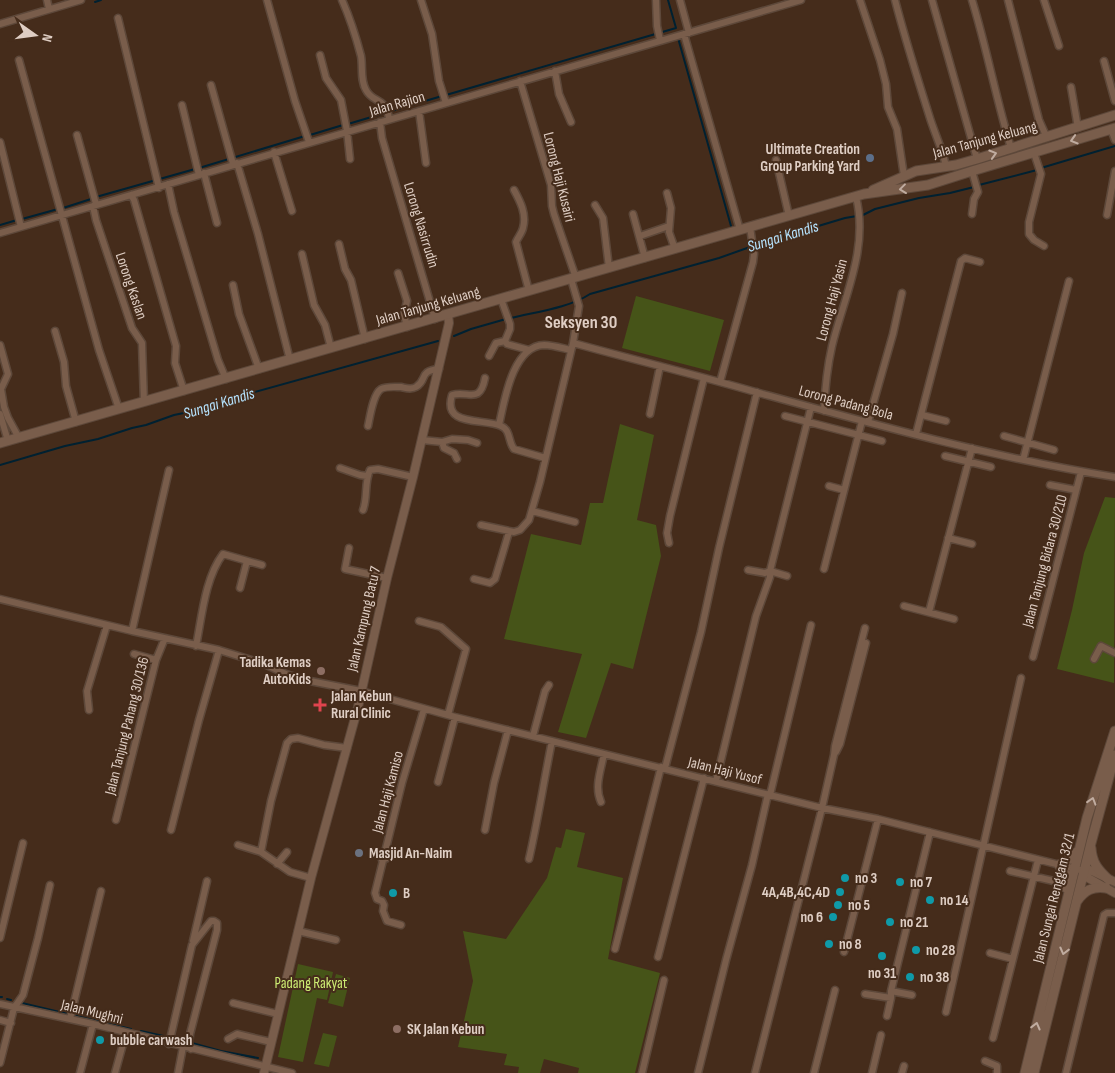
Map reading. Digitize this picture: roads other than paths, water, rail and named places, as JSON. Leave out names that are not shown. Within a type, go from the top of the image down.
[{"type":"main road","name":"Jalan Tanjung Keluang","points":[[5,438],[18,438],[76,422],[117,404],[183,387],[226,379],[290,360],[330,345],[365,339],[501,300],[860,195],[916,171],[977,159],[1115,116]]},
{"type":"main road","name":"Jalan Tanjung Keluang","points":[[860,195],[928,185],[950,178],[973,175],[1114,134]]},
{"type":"main road","points":[[946,166],[940,170],[925,172],[921,180],[924,182],[950,178]]},
{"type":"main road","name":"Jalan Sungai Renggam 32/1","points":[[1034,1073],[1076,903],[1080,848],[1098,781],[1115,731]]},
{"type":"main road","name":"Jalan Sungai Renggam 32/1","points":[[1024,1073],[1054,954],[1079,870],[1091,843],[1115,755]]},
{"type":"main road","points":[[1076,903],[1080,896],[1091,888],[1110,883],[1095,866],[1091,843]]},
{"type":"main road","points":[[1054,954],[1052,944],[1067,884],[1066,876],[1059,865],[1073,857],[1080,848]]},
{"type":"street","points":[[47,0],[49,9]]},
{"type":"street","points":[[0,24],[81,0]]},
{"type":"street","points":[[267,0],[307,138]]},
{"type":"street","points":[[342,0],[352,23],[361,58],[363,84],[367,92],[381,102],[389,118]]},
{"type":"street","points":[[421,0],[432,34],[445,101]]},
{"type":"street","points":[[656,0],[657,26],[660,39]]},
{"type":"street","points":[[680,0],[684,17],[683,33],[740,230]]},
{"type":"street","name":"Jalan Rajion","points":[[0,233],[21,225],[62,215],[95,203],[132,198],[158,183],[168,184],[202,174],[233,161],[276,156],[307,138],[380,126],[389,118],[445,101],[520,83],[660,39],[801,0]]},
{"type":"street","points":[[860,0],[886,84],[888,106],[897,129],[904,176]]},
{"type":"street","points":[[895,0],[935,137],[943,151],[946,166]]},
{"type":"street","points":[[932,0],[977,159]]},
{"type":"street","points":[[972,0],[1011,148]]},
{"type":"street","points":[[1008,0],[1039,120],[1047,138]]},
{"type":"street","points":[[1044,0],[1059,46]]},
{"type":"street","points":[[118,18],[158,183]]},
{"type":"street","points":[[320,55],[326,78],[341,100],[350,159]]},
{"type":"street","points":[[19,60],[99,350],[117,404]]},
{"type":"street","points":[[1104,61],[1115,101]]},
{"type":"street","points":[[555,71],[559,94],[571,122]]},
{"type":"street","name":"Lorong Haji Kusairi","points":[[520,83],[544,168],[551,185],[554,214],[574,278],[579,306],[573,343]]},
{"type":"street","points":[[211,85],[233,161],[258,234],[290,360]]},
{"type":"street","points":[[1071,87],[1078,128]]},
{"type":"street","points":[[182,105],[217,223]]},
{"type":"street","points":[[419,110],[426,163]]},
{"type":"street","name":"Lorong Nasirrudin","points":[[380,126],[435,319]]},
{"type":"street","name":"Lorong Kaslan","points":[[77,135],[95,203],[96,220],[132,328],[142,343],[144,397]]},
{"type":"street","points":[[0,142],[21,225]]},
{"type":"street","points":[[276,156],[292,211]]},
{"type":"street","points":[[1035,156],[1041,174],[1029,222],[1029,234],[1034,240],[1044,246]]},
{"type":"street","points":[[776,160],[789,216]]},
{"type":"street","points":[[1107,215],[1115,171]]},
{"type":"street","points":[[972,214],[974,199],[978,190],[973,175]]},
{"type":"street","points":[[168,184],[174,212],[218,360],[226,379]]},
{"type":"street","points":[[514,190],[524,210],[523,229],[516,242],[529,291]]},
{"type":"street","points":[[667,193],[671,208],[669,232],[675,249]]},
{"type":"street","name":"Lorong Haji Yasin","points":[[824,411],[827,369],[832,345],[855,268],[860,222],[860,195]]},
{"type":"street","points":[[132,198],[176,346],[175,363],[183,387]]},
{"type":"street","points":[[595,205],[603,218],[609,268]]},
{"type":"street","points":[[633,214],[645,258]]},
{"type":"street","points":[[640,236],[669,226]]},
{"type":"street","points":[[720,382],[754,254],[750,227]]},
{"type":"street","points":[[339,244],[344,269],[351,280],[365,339]]},
{"type":"street","points":[[302,254],[314,306],[325,325],[330,345]]},
{"type":"street","points":[[916,434],[961,261],[965,258],[980,262]]},
{"type":"street","points":[[398,273],[407,301],[404,314],[407,327]]},
{"type":"street","points":[[1024,460],[1069,280]]},
{"type":"street","points":[[233,285],[239,314],[259,369]]},
{"type":"street","points":[[824,569],[858,435],[865,421],[893,334],[902,293]]},
{"type":"street","points":[[501,300],[510,324],[510,330],[505,341]]},
{"type":"street","name":"Jalan Kampung Batu 7","points":[[264,1070],[298,931],[361,691],[439,369],[449,323],[448,315]]},
{"type":"street","points":[[55,331],[64,362],[66,386],[76,422]]},
{"type":"street","points":[[489,356],[496,342],[505,341],[507,344],[529,350],[544,345],[571,350]]},
{"type":"street","points":[[481,525],[509,532],[520,530],[525,526],[532,510],[573,343]]},
{"type":"street","name":"Lorong Padang Bola","points":[[573,343],[824,411],[972,448],[1081,472],[1115,477]]},
{"type":"street","points":[[0,345],[8,374],[1,389],[4,407],[18,438]]},
{"type":"street","points":[[499,426],[510,378],[529,350]]},
{"type":"street","points":[[650,414],[660,366]]},
{"type":"street","points":[[368,426],[377,393],[387,387],[415,388],[419,385],[425,374],[431,370],[439,369]]},
{"type":"street","points":[[486,378],[484,387],[477,395],[452,394],[449,403],[452,411],[460,418],[503,426],[514,449],[545,458]]},
{"type":"street","points":[[669,543],[667,533],[670,516],[704,378]]},
{"type":"street","points":[[615,949],[701,632],[719,548],[757,392]]},
{"type":"street","points":[[716,781],[756,616],[767,589],[811,407]]},
{"type":"street","points":[[0,414],[5,438]]},
{"type":"street","points":[[922,415],[946,421]]},
{"type":"street","points":[[785,416],[882,441]]},
{"type":"street","points":[[1004,436],[1054,450]]},
{"type":"street","points":[[422,440],[442,442],[452,439],[468,440],[477,443]]},
{"type":"street","points":[[442,442],[444,448],[454,453],[457,459]]},
{"type":"street","points":[[929,612],[972,448]]},
{"type":"street","points":[[945,456],[990,467]]},
{"type":"street","points":[[340,468],[368,476]]},
{"type":"street","points":[[363,510],[366,484],[370,470],[378,469],[413,477]]},
{"type":"street","points":[[132,631],[169,470]]},
{"type":"street","name":"Jalan Tanjung Bidara 30/210","points":[[1033,657],[1081,472]]},
{"type":"street","points":[[829,486],[844,490]]},
{"type":"street","points":[[1050,486],[1076,490]]},
{"type":"street","points":[[532,510],[576,522]]},
{"type":"street","points":[[474,579],[490,583],[495,578],[509,532]]},
{"type":"street","points":[[948,538],[972,544]]},
{"type":"street","points":[[348,548],[345,568],[387,578]]},
{"type":"street","points":[[196,646],[216,563],[223,554],[262,565]]},
{"type":"street","points":[[240,588],[247,561]]},
{"type":"street","points":[[748,570],[765,574],[770,571],[786,576]]},
{"type":"street","name":"Jalan Haji Yusof","points":[[0,599],[219,650],[264,664],[305,680],[361,691],[455,717],[822,808],[878,819],[1079,870]]},
{"type":"street","points":[[904,606],[954,619]]},
{"type":"street","points":[[419,621],[441,627],[466,649],[448,715]]},
{"type":"street","points":[[89,710],[87,691],[107,625]]},
{"type":"street","points":[[698,1073],[811,625]]},
{"type":"street","points":[[755,1073],[822,808],[864,628]]},
{"type":"street","name":"Jalan Tanjung Pahang 30/136","points":[[116,820],[156,660],[165,638]]},
{"type":"street","points":[[834,755],[840,744],[866,643]]},
{"type":"street","points":[[1094,659],[1101,646],[1115,653]]},
{"type":"street","points":[[171,830],[219,650]]},
{"type":"street","points":[[134,654],[156,660]]},
{"type":"street","points":[[946,1012],[1021,678]]},
{"type":"street","points":[[533,736],[545,691],[549,685]]},
{"type":"street","name":"Jalan Haji Kamiso","points":[[401,925],[387,921],[383,911],[384,905],[382,901],[377,899],[376,893],[382,860],[402,783],[424,709]]},
{"type":"street","points":[[438,782],[455,717]]},
{"type":"street","points":[[485,830],[494,783],[508,730]]},
{"type":"street","points":[[261,852],[271,801],[287,743],[291,738],[347,748]]},
{"type":"street","points":[[529,858],[539,817],[541,793],[552,741]]},
{"type":"street","points":[[602,802],[598,795],[598,780],[604,754]]},
{"type":"street","points":[[658,957],[704,778]]},
{"type":"street","points":[[844,952],[878,819]]},
{"type":"street","points":[[887,1016],[891,991],[930,832]]},
{"type":"street","points":[[0,938],[23,843]]},
{"type":"street","points":[[238,845],[261,852],[290,872],[312,878]]},
{"type":"street","points":[[277,864],[287,852]]},
{"type":"street","points":[[382,860],[394,855]]},
{"type":"street","points":[[993,1038],[1038,860]]},
{"type":"street","name":"Jalan Sungai Renggam 32/1","points":[[1079,870],[1090,870],[1110,883],[1115,892]]},
{"type":"street","points":[[1010,871],[1058,882]]},
{"type":"street","points":[[169,1042],[207,881]]},
{"type":"street","points":[[0,1063],[14,1008],[23,995],[50,884]]},
{"type":"street","points":[[70,1019],[101,891]]},
{"type":"street","points":[[1066,1073],[1104,915],[1107,913],[1115,914]]},
{"type":"street","points":[[178,1073],[188,1045],[217,930],[217,922],[211,921],[192,945]]},
{"type":"street","points":[[298,931],[336,940]]},
{"type":"street","points":[[990,954],[1013,959]]},
{"type":"street","points":[[642,1073],[664,980]]},
{"type":"street","points":[[814,1073],[835,990]]},
{"type":"street","points":[[891,991],[912,995]]},
{"type":"street","points":[[865,994],[891,998]]},
{"type":"street","points":[[234,1002],[278,1014]]},
{"type":"street","name":"Jalan Mughni","points":[[0,1004],[188,1045],[264,1070],[292,1073]]},
{"type":"street","points":[[0,1020],[10,1023]]},
{"type":"street","points":[[80,1073],[93,1024]]},
{"type":"street","name":"Jalan Mughni","points":[[115,1073],[126,1033]]},
{"type":"street","points":[[228,1039],[237,1034],[271,1042]]},
{"type":"street","points":[[872,1073],[881,1034]]},
{"type":"street","points":[[985,1061],[997,1066],[997,1073]]},
{"type":"waterway","points":[[95,2],[101,0]]},
{"type":"waterway","points":[[446,95],[676,28],[668,0]]},
{"type":"waterway","points":[[678,38],[731,226]]},
{"type":"waterway","points":[[348,124],[442,96]]},
{"type":"waterway","points":[[310,135],[343,125]]},
{"type":"waterway","points":[[199,168],[305,136]]},
{"type":"waterway","name":"Sungai Kandis","points":[[1041,168],[1115,146]]},
{"type":"waterway","points":[[96,197],[195,169]]},
{"type":"waterway","name":"Sungai Kandis","points":[[979,185],[1037,170]]},
{"type":"waterway","name":"Sungai Kandis","points":[[755,245],[845,218],[863,215],[875,209],[974,187]]},
{"type":"waterway","points":[[63,208],[91,199]]},
{"type":"waterway","points":[[22,219],[58,209]]},
{"type":"waterway","points":[[0,225],[17,220]]},
{"type":"waterway","name":"Sungai Kandis","points":[[511,318],[562,306],[590,294],[719,258],[750,247]]},
{"type":"waterway","name":"Sungai Kandis","points":[[454,336],[506,319]]},
{"type":"waterway","name":"Sungai Kandis","points":[[0,465],[65,446],[98,439],[174,415],[218,406],[230,399],[438,341]]},
{"type":"waterway","points":[[7,999],[11,1000]]},
{"type":"waterway","points":[[22,1003],[131,1029]]},
{"type":"waterway","points":[[141,1031],[168,1037]]},
{"type":"waterway","points":[[172,1038],[187,1042]]},
{"type":"waterway","points":[[192,1043],[258,1058]]},
{"type":"place","name":"Ultimate Creation Group Parking Yard","points":[[870,158]]},
{"type":"place","name":"Tadika Kemas AutoKids","points":[[321,671]]},
{"type":"place","name":"Jalan Kebun Rural Clinic","points":[[320,705]]},
{"type":"place","name":"Masjid An-Naim","points":[[359,853]]},
{"type":"place","name":"no 3","points":[[845,878]]},
{"type":"place","name":"no 7","points":[[900,882]]},
{"type":"place","name":"4A,4B,4C,4D","points":[[840,892]]},
{"type":"place","name":"B","points":[[393,893]]},
{"type":"place","name":"no 14","points":[[930,900]]},
{"type":"place","name":"no 5","points":[[838,905]]},
{"type":"place","name":"no 6","points":[[833,917]]},
{"type":"place","name":"no 21","points":[[890,922]]},
{"type":"place","name":"no 8","points":[[829,944]]},
{"type":"place","name":"no 28","points":[[916,950]]},
{"type":"place","name":"no 31","points":[[882,956]]},
{"type":"place","name":"no 38","points":[[910,977]]},
{"type":"place","name":"SK Jalan Kebun","points":[[397,1029]]},
{"type":"place","name":"bubble carwash","points":[[100,1040]]},
{"type":"district","name":"Seksyen 30","points":[[581,322]]},
{"type":"park label","name":"Padang Rakyat","points":[[311,983]]}]
